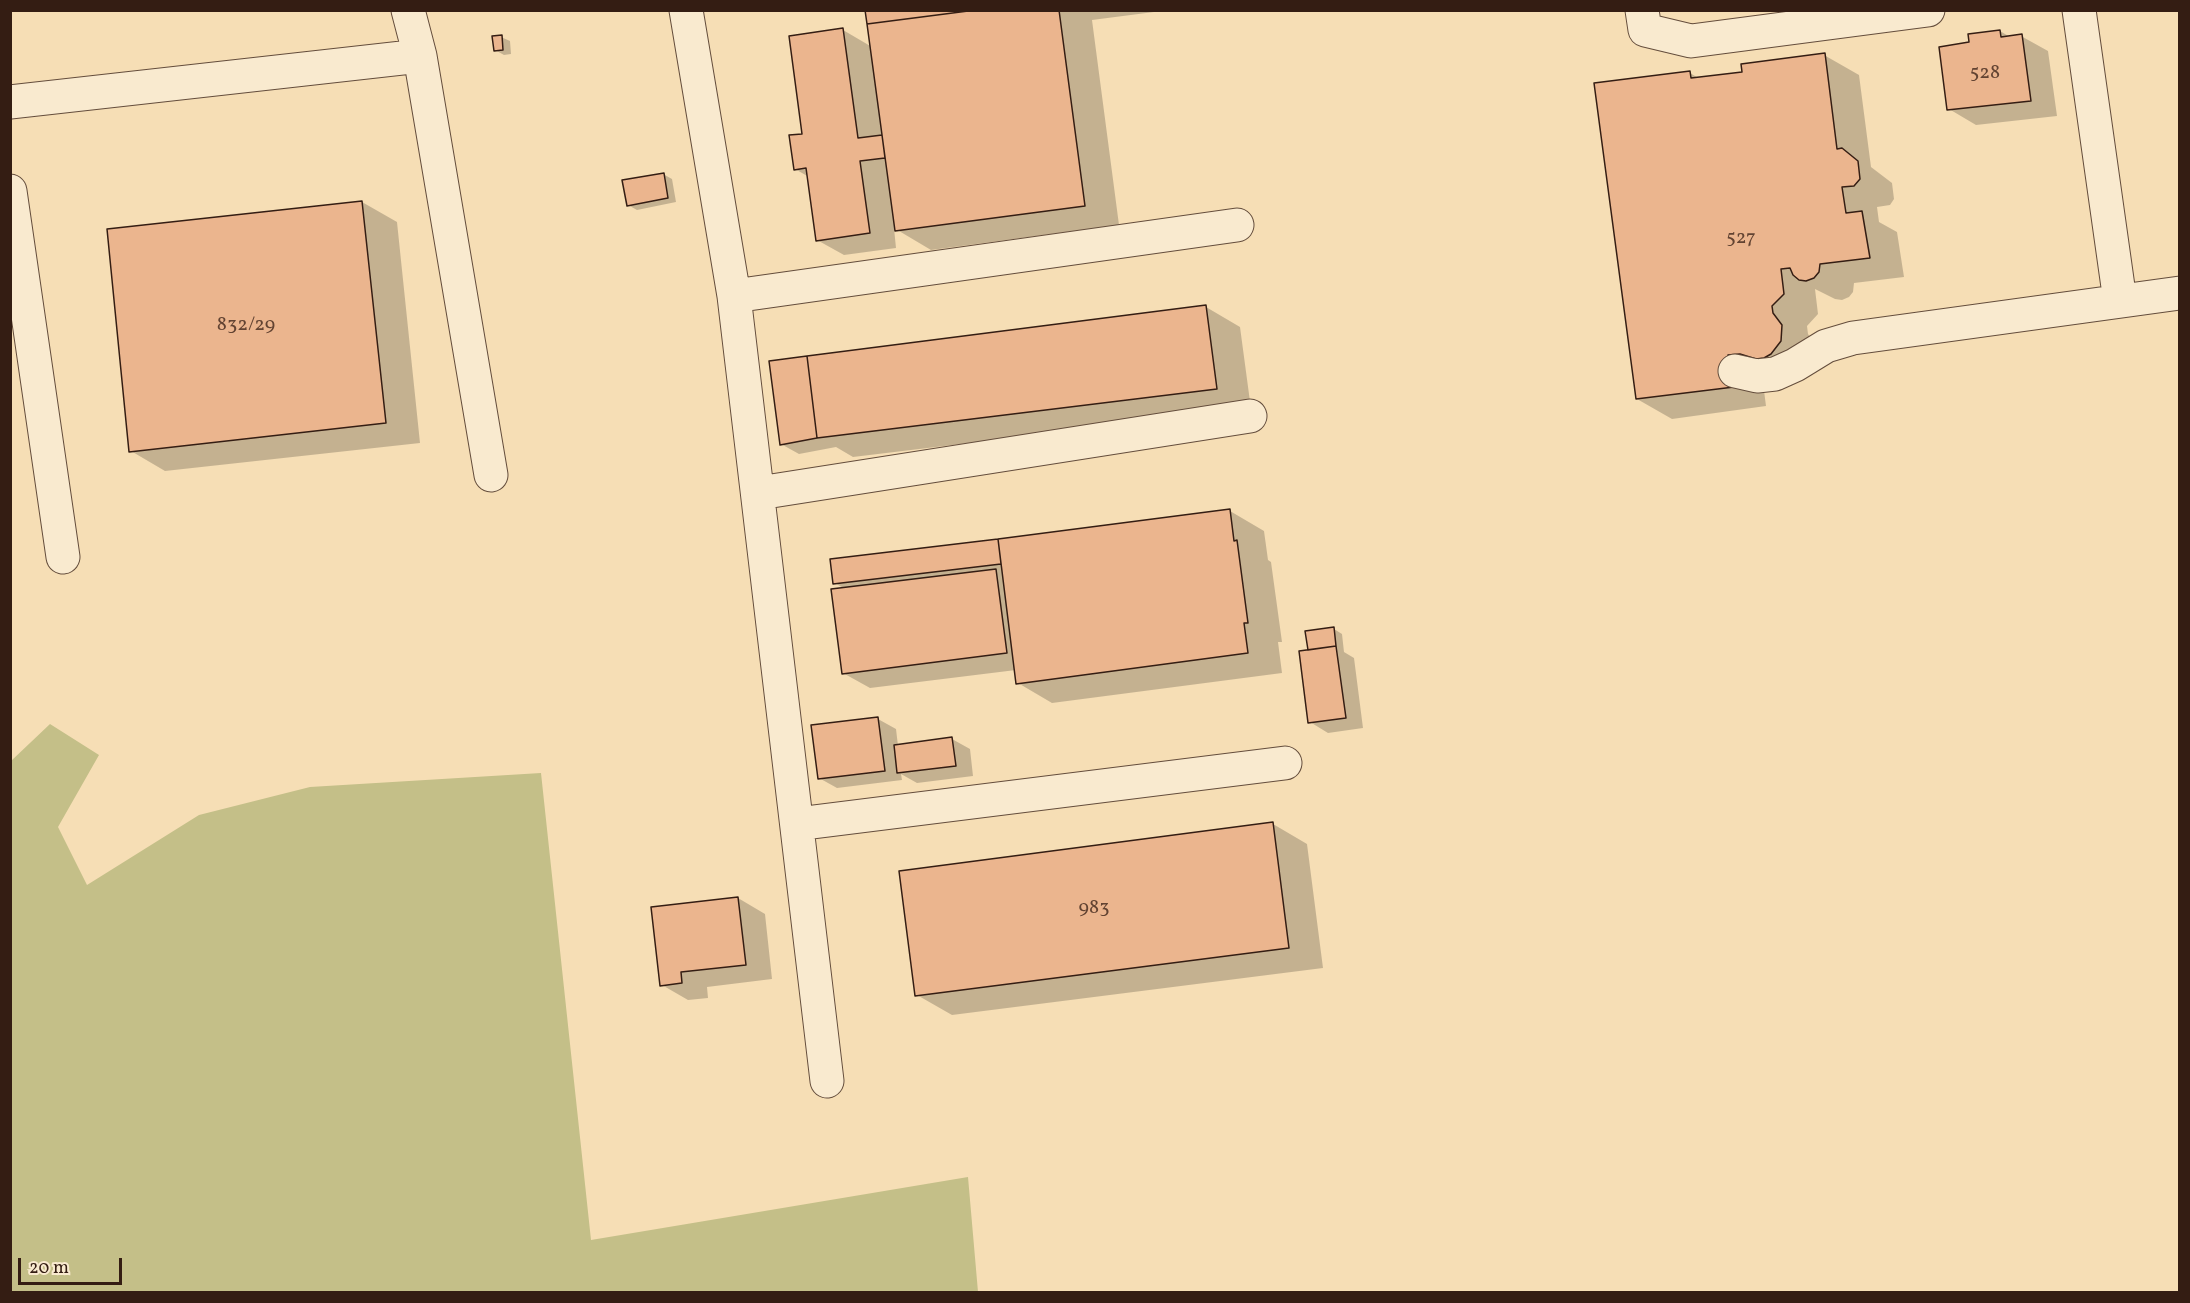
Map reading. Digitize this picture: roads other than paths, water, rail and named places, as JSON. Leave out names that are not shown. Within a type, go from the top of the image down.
[{"type":"lane","points":[[408,10],[420,56],[491,475]]},
{"type":"lane","points":[[686,10],[734,296],[827,1082]]},
{"type":"lane","points":[[1642,10],[1645,30],[1691,41],[1928,10]]},
{"type":"lane","points":[[2079,10],[2120,301]]},
{"type":"lane","points":[[10,102],[420,56]]},
{"type":"lane","points":[[10,190],[63,557]]},
{"type":"lane","points":[[734,296],[1237,225]]},
{"type":"lane","points":[[1735,371],[1757,376],[1775,374],[1795,366],[1826,346],[1853,338],[2180,293]]},
{"type":"lane","points":[[759,493],[1250,416]]},
{"type":"lane","points":[[797,824],[1285,763]]}]
